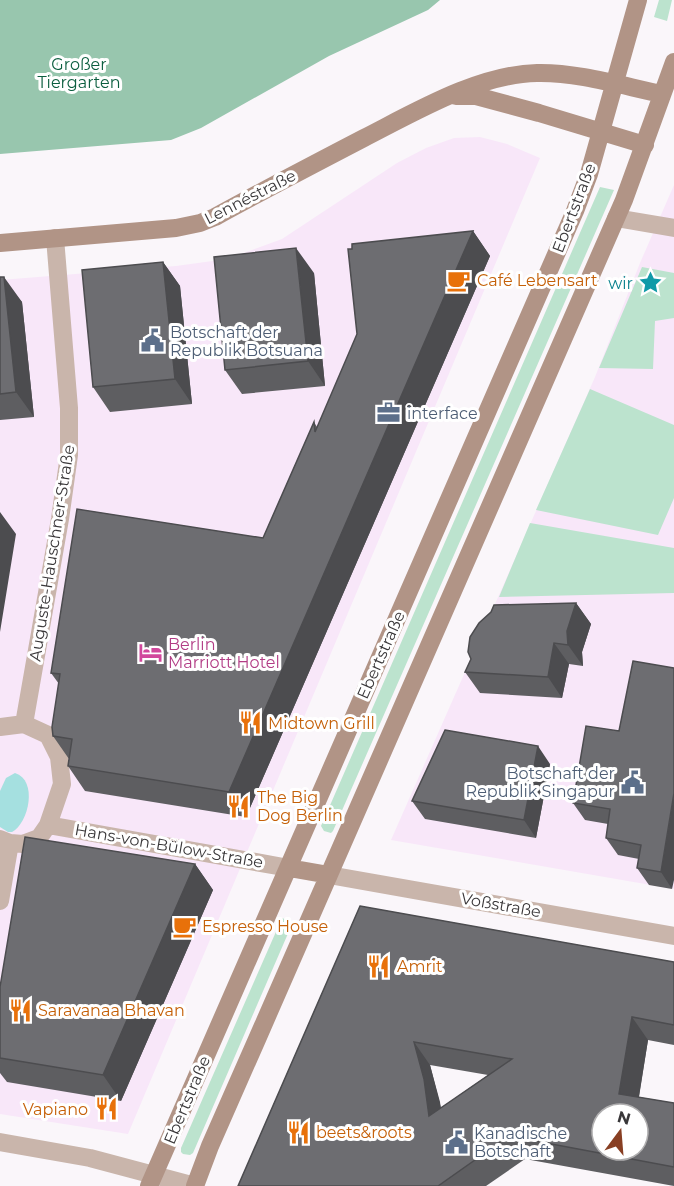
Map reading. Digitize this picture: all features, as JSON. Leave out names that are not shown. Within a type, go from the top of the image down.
[{"type":"main road","name":"Ebertstraße","points":[[152,1180],[575,211],[589,174],[638,0]]},
{"type":"main road","points":[[195,1186],[328,875],[632,182],[674,62]]},
{"type":"main road","name":"Lennéstraße","points":[[0,243],[176,228],[200,223],[424,107],[493,79],[536,73],[570,75],[614,84]]},
{"type":"main road","points":[[614,84],[662,94]]},
{"type":"main road","name":"Lennéstraße","points":[[448,97],[476,96],[601,131]]},
{"type":"main road","points":[[601,131],[645,145]]},
{"type":"main road","points":[[289,868],[328,875]]},
{"type":"street","points":[[616,218],[674,228]]},
{"type":"street","name":"Auguste-Hauschner-Straße","points":[[24,724],[69,455],[69,408],[55,238]]},
{"type":"street","points":[[0,727],[24,724],[48,735],[59,757],[62,784],[48,825],[39,838],[23,844],[5,841],[0,901]]},
{"type":"street","name":"Hans-von-Bülow-Straße","points":[[48,825],[289,868]]},
{"type":"street","name":"Voßstraße","points":[[328,875],[674,936]]},
{"type":"street","points":[[0,1142],[90,1158],[152,1180],[195,1186]]},
{"type":"shaded area","points":[[480,137],[507,144],[540,158],[128,1134],[0,1114],[0,280],[176,266],[227,259],[282,239],[397,163],[426,148],[454,138]]},
{"type":"shaded area","points":[[674,185],[674,889],[391,840],[595,377]]},
{"type":"green space","name":"Großer Tiergarten","points":[[0,0],[440,0],[428,10],[329,56],[201,128],[171,140],[0,154]]},
{"type":"green space","points":[[659,0],[672,0],[667,21],[654,17]]},
{"type":"green space","points":[[600,187],[614,190],[333,831],[331,833],[324,831],[321,826]]},
{"type":"green space","points":[[642,267],[674,273],[674,318],[655,321],[653,369],[599,368]]},
{"type":"green space","points":[[590,389],[674,425],[674,498],[658,535],[536,510]]},
{"type":"green space","points":[[530,523],[674,548],[674,593],[499,597]]},
{"type":"green space","points":[[282,918],[293,922],[193,1153],[183,1154],[181,1148]]},
{"type":"water","points":[[15,773],[27,784],[28,802],[23,820],[12,832],[8,832],[0,827],[0,791],[6,778]]},
{"type":"building","points":[[473,231],[229,792],[68,766],[72,739],[53,736],[52,727],[60,674],[51,673],[77,509],[263,538],[314,422],[315,432],[357,334],[348,249],[352,249],[352,244]]},
{"type":"building","points":[[296,248],[308,361],[225,370],[214,257]]},
{"type":"building","points":[[163,262],[175,379],[93,387],[82,270]]},
{"type":"building","points":[[0,277],[4,277],[16,392],[0,394]]},
{"type":"building","points":[[576,603],[567,631],[568,645],[554,643],[548,677],[465,672],[471,659],[468,652],[470,637],[494,605]]},
{"type":"building","name":"Botschaft der Republik Singapur","points":[[633,661],[674,668],[674,793],[661,872],[637,868],[641,845],[606,838],[610,809],[573,803],[586,726],[619,731]]},
{"type":"building","points":[[445,730],[538,746],[524,820],[412,801]]},
{"type":"building","points":[[25,837],[195,864],[103,1075],[0,1058],[0,987]]},
{"type":"building","points":[[360,906],[674,962],[674,1025],[632,1017],[619,1094],[674,1103],[674,1167],[647,1162],[650,1162],[650,1102],[590,1102],[590,1151],[509,1136],[438,1186],[238,1186]],"holes":[[[414,1042],[512,1059],[429,1116],[424,1079]]]},
{"type":"place","name":"Café Lebensart","points":[[459,280]]},
{"type":"place","name":"wir","points":[[651,283]]},
{"type":"place","name":"Botschaft der Republik Botsuana","points":[[152,341]]},
{"type":"place","name":"interface","points":[[389,413]]},
{"type":"place","name":"Berlin Marriott Hotel","points":[[150,653]]},
{"type":"place","name":"Midtown Grill","points":[[250,723]]},
{"type":"place","name":"Botschaft der Republik Singapur","points":[[633,782]]},
{"type":"place","name":"The Big Dog Berlin","points":[[239,806]]},
{"type":"place","name":"Espresso House","points":[[184,926]]},
{"type":"place","name":"Amrit","points":[[379,966]]},
{"type":"place","name":"Saravanaa Bhavan","points":[[20,1010]]},
{"type":"place","name":"Vapiano","points":[[106,1109]]},
{"type":"place","name":"beets&roots","points":[[298,1132]]},
{"type":"place","name":"Kanadische Botschaft","points":[[456,1142]]}]
